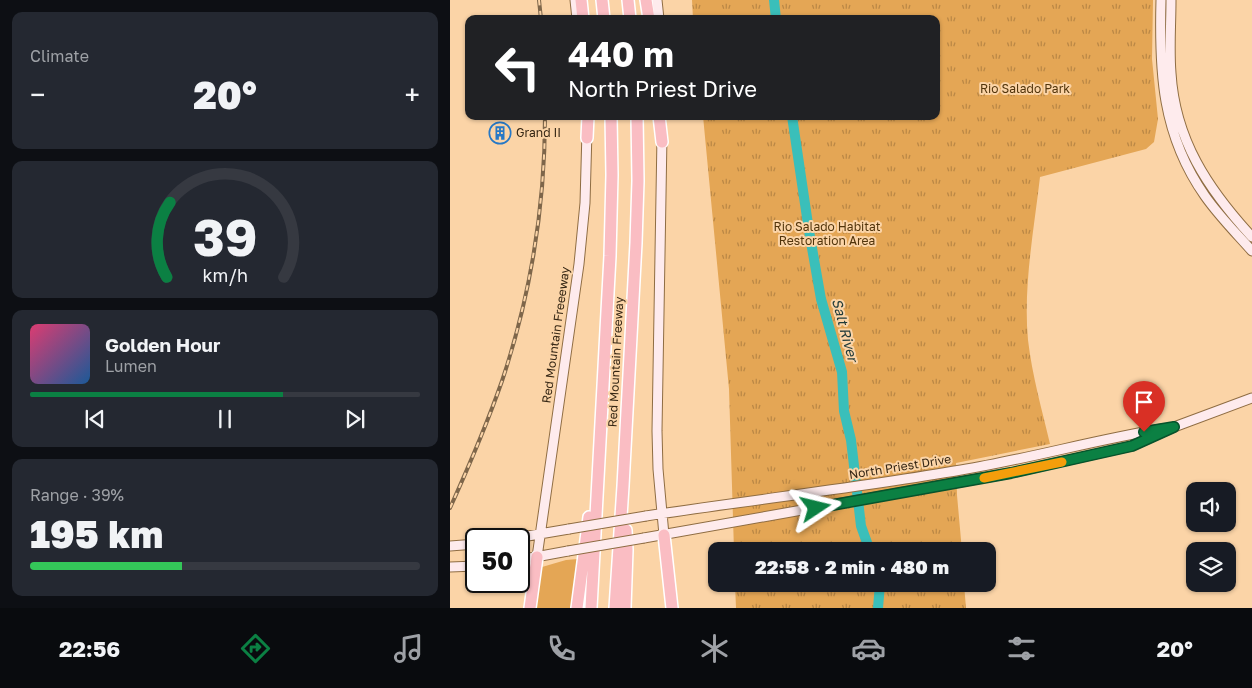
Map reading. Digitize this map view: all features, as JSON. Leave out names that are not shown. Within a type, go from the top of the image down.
[{"type":"highway","points":[[581,0],[583,15]]},
{"type":"highway","points":[[602,0],[604,15]]},
{"type":"highway","points":[[628,0],[630,15]]},
{"type":"highway","points":[[646,0],[648,15]]},
{"type":"highway","points":[[587,120],[587,138]]},
{"type":"highway","name":"Red Mountain Freeway","points":[[591,608],[610,249],[611,120]]},
{"type":"highway","name":"Red Mountain Freeway","points":[[615,608],[624,486],[637,222],[637,120]]},
{"type":"highway","points":[[661,120],[662,142]]},
{"type":"highway","points":[[577,608],[598,451]]},
{"type":"highway","points":[[624,486],[627,550],[625,608]]},
{"type":"highway","points":[[664,535],[672,608]]},
{"type":"highway","points":[[530,608],[537,557]]},
{"type":"main road","points":[[575,0],[577,15]]},
{"type":"main road","points":[[657,0],[659,15]]},
{"type":"main road","points":[[1161,0],[1162,83],[1164,99],[1173,132],[1192,175],[1203,194],[1219,215],[1252,251]]},
{"type":"main road","points":[[1171,0],[1171,72],[1174,99],[1180,123],[1191,154],[1206,180],[1229,212],[1252,237]]},
{"type":"main road","name":"Red Mountain Freeeway","points":[[537,557],[578,274],[584,216],[587,138]]},
{"type":"main road","points":[[662,142],[657,431],[664,535]]},
{"type":"main road","name":"North Priest Drive","points":[[530,558],[1036,468],[1132,446],[1174,427],[1252,398]]},
{"type":"main road","name":"North Priest Drive","points":[[530,536],[710,506],[833,490],[962,470],[1130,434],[1174,427]]},
{"type":"main road","points":[[450,546],[465,545]]},
{"type":"green space","points":[[692,0],[1153,0],[1152,59],[1158,119],[1154,142],[1146,149],[1040,177],[1028,279],[1027,320],[1032,366],[1050,444],[956,463],[961,542],[734,542],[729,389],[703,120],[940,120],[940,15],[693,15]]},
{"type":"green space","points":[[578,559],[571,608],[534,608],[542,567],[566,560]]},
{"type":"green space","points":[[735,592],[965,592],[966,608],[736,608]]},
{"type":"waterway","name":"Salt River","points":[[774,0],[776,15]]},
{"type":"waterway","name":"Salt River","points":[[793,120],[821,299],[842,372],[844,411],[851,440],[861,526],[867,542]]},
{"type":"waterway","name":"Salt River","points":[[878,608],[879,592]]},
{"type":"railway","points":[[539,0],[541,15]]},
{"type":"railway","points":[[450,508],[478,445],[502,381],[521,317],[539,217],[545,120]]},
{"type":"slow traffic","points":[[984,478],[1062,462]]},
{"type":"place","name":"Grand II","points":[[500,133]]},
{"type":"route","points":[[816,508],[1011,473],[1132,446],[1174,427],[1144,432]]},
{"type":"park label","name":"Rio Salado Park","points":[[1025,89]]},
{"type":"park label","name":"Rio Salado Habitat Restoration Area","points":[[827,234]]}]
